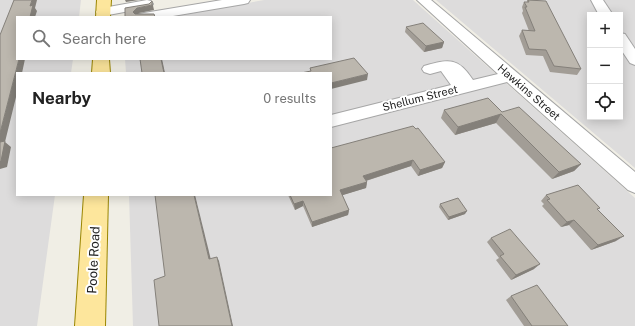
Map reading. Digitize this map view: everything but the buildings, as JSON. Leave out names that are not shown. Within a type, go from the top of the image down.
[{"type":"main road","points":[[101,60],[101,72]]},
{"type":"main road","name":"Poole Road","points":[[90,326],[96,196]]},
{"type":"street","points":[[103,10],[122,4],[146,9],[244,0]]},
{"type":"street","name":"Hawkins Street","points":[[423,0],[635,184]]},
{"type":"street","points":[[597,0],[604,12]]},
{"type":"street","points":[[623,42],[635,60]]},
{"type":"street","points":[[430,69],[454,64],[448,72],[457,82],[465,85]]},
{"type":"street","name":"Shellum Street","points":[[332,121],[465,85],[510,76]]},
{"type":"shaded area","points":[[0,0],[81,0],[79,16],[16,16],[16,60],[73,60],[71,72],[16,72],[16,196],[55,196],[37,326],[0,326]]},
{"type":"shaded area","points":[[264,0],[413,0],[635,198],[635,326],[133,326],[129,196],[332,196],[332,72],[126,72],[125,60],[332,60],[332,16],[176,16]]},
{"type":"shaded area","points":[[436,0],[635,0],[635,168]]}]
